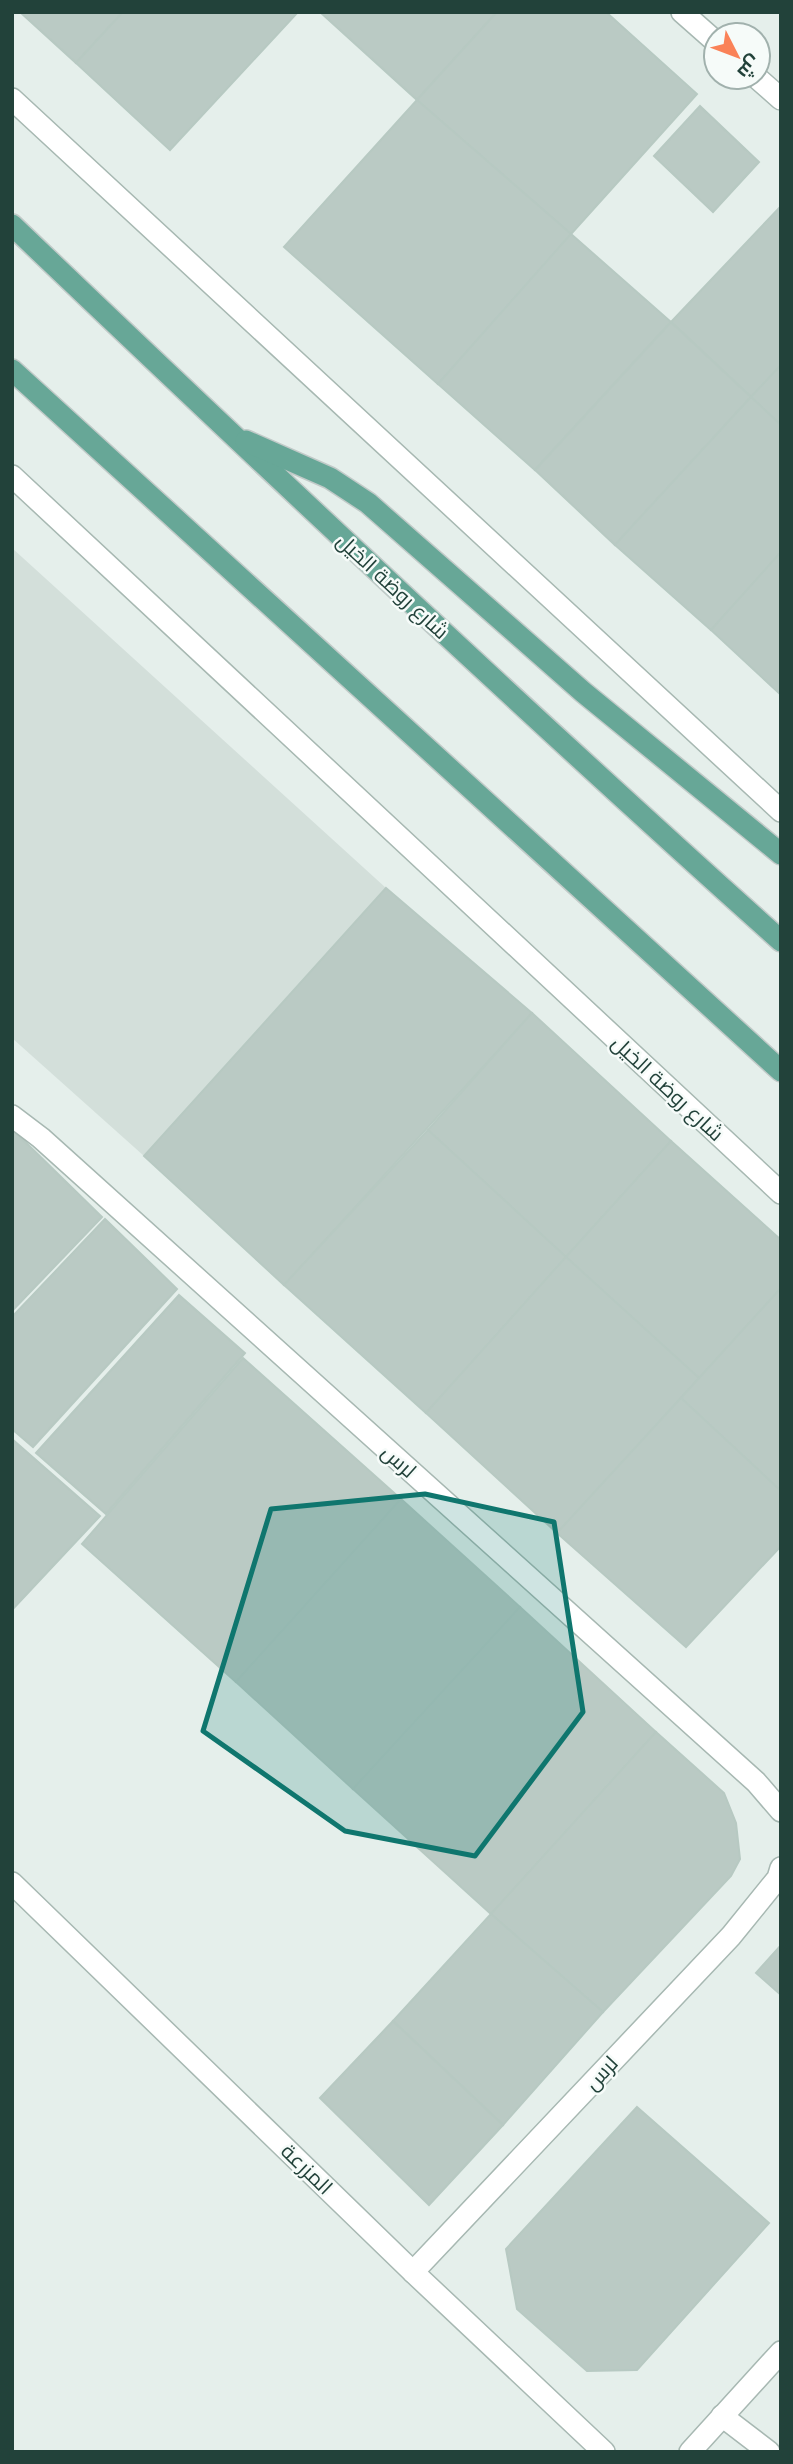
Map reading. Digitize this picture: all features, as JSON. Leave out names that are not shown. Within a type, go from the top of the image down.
[{"type":"main road","name":"شارع روضة الخيل","points":[[12,225],[568,749],[781,941]]},
{"type":"main road","points":[[12,370],[781,1071]]},
{"type":"main road","points":[[234,437],[330,478],[368,503],[583,692],[781,853]]},
{"type":"street","points":[[682,12],[702,30]]},
{"type":"street","points":[[12,99],[781,811]]},
{"type":"street","name":"شارع روضة الخيل","points":[[12,476],[781,1193]]},
{"type":"street","points":[[12,496],[34,496]]},
{"type":"street","name":"لرس","points":[[12,1116],[62,1156],[756,1782],[781,1811]]},
{"type":"street","name":"لرس","points":[[413,2272],[731,1936],[778,1878],[781,1868]]},
{"type":"street","name":"المزرعة","points":[[12,1884],[413,2272],[604,2452]]},
{"type":"street","points":[[690,2452],[781,2351]]},
{"type":"street","points":[[722,2416],[769,2452]]},
{"type":"highlighted area","points":[[425,1494],[554,1522],[583,1712],[475,1856],[345,1831],[203,1731],[271,1509]]},
{"type":"shaded area","points":[[12,548],[386,888],[144,1156],[12,1038]]},
{"type":"building","points":[[20,12],[123,12],[76,63]]},
{"type":"building","points":[[123,12],[298,12],[170,150],[76,63]]},
{"type":"building","points":[[320,12],[497,12],[417,100]]},
{"type":"building","points":[[497,12],[606,12],[697,94],[571,234],[417,100]]},
{"type":"building","points":[[417,100],[571,234],[438,384],[284,247]]},
{"type":"building","points":[[700,106],[759,162],[713,212],[654,156]]},
{"type":"building","points":[[781,206],[781,365],[751,397],[671,322]]},
{"type":"building","points":[[571,234],[671,322],[535,470],[438,384]]},
{"type":"building","points":[[671,322],[751,397],[615,545],[535,470]]},
{"type":"building","points":[[781,365],[781,425],[751,397]]},
{"type":"building","points":[[751,397],[781,425],[781,552],[711,630],[615,545]]},
{"type":"building","points":[[781,552],[781,695],[711,630]]},
{"type":"building","points":[[386,888],[532,1013],[284,1285],[144,1156]]},
{"type":"building","points":[[532,1013],[671,1141],[566,1257],[428,1130]]},
{"type":"building","points":[[12,1129],[102,1217],[12,1311]]},
{"type":"building","points":[[428,1130],[566,1257],[426,1413],[284,1285]]},
{"type":"building","points":[[671,1141],[781,1240],[781,1288],[699,1378],[566,1257]]},
{"type":"building","points":[[105,1219],[177,1289],[33,1447],[12,1429],[12,1317]]},
{"type":"building","points":[[566,1257],[699,1378],[557,1533],[426,1413]]},
{"type":"building","points":[[781,1288],[781,1491],[681,1398]]},
{"type":"building","points":[[179,1295],[245,1353],[106,1514],[36,1453]]},
{"type":"building","points":[[243,1358],[401,1499],[236,1682],[82,1544]]},
{"type":"building","points":[[681,1398],[781,1491],[781,1546],[686,1647],[557,1533]]},
{"type":"building","points":[[12,1439],[100,1516],[12,1610]]},
{"type":"building","points":[[401,1499],[520,1607],[353,1789],[236,1682]]},
{"type":"building","points":[[520,1607],[656,1732],[491,1914],[353,1789]]},
{"type":"building","points":[[656,1732],[724,1793],[736,1823],[740,1859],[731,1876],[603,2012],[491,1914]]},
{"type":"building","points":[[491,1914],[603,2012],[503,2125],[393,2021]]},
{"type":"building","points":[[781,1945],[781,1995],[756,1973]]},
{"type":"building","points":[[393,2021],[503,2125],[429,2205],[320,2098]]},
{"type":"building","points":[[637,2107],[769,2223],[637,2370],[587,2371],[517,2309],[506,2249]]}]
